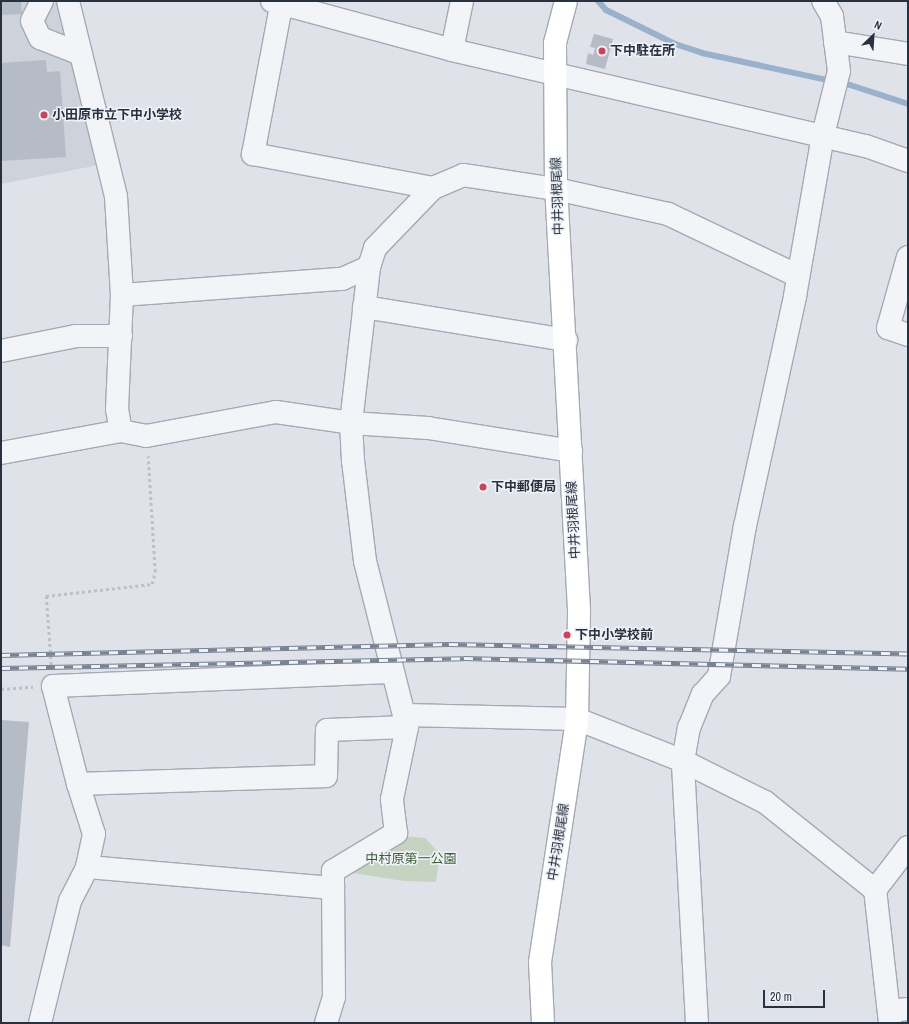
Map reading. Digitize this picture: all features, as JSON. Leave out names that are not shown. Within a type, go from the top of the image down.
[{"type":"main road","name":"中井羽根尾線","points":[[543,1023],[540,962],[577,719],[579,610],[570,451],[566,340],[556,189],[555,43],[564,8]]},
{"type":"street","points":[[42,1],[32,21],[40,38],[81,54]]},
{"type":"street","points":[[68,1],[116,197],[122,295],[117,410],[121,431]]},
{"type":"street","points":[[452,50],[462,1]]},
{"type":"street","points":[[697,1023],[683,761],[689,728],[703,694],[719,676],[745,526],[798,276],[823,135],[840,71],[832,16],[823,1]]},
{"type":"street","points":[[433,188],[253,154],[278,2],[452,50],[823,135],[866,146],[908,161]]},
{"type":"street","points":[[835,42],[908,54]]},
{"type":"street","points":[[326,1023],[334,997],[333,871],[396,833],[392,799],[406,721],[391,672],[365,561],[353,461],[351,423],[369,267],[375,248],[433,188],[463,175],[556,189],[668,214],[798,276]]},
{"type":"street","points":[[908,257],[888,328],[908,335]]},
{"type":"street","points":[[122,295],[342,279],[369,267]]},
{"type":"street","points":[[364,307],[566,340]]},
{"type":"street","points":[[1,351],[76,336],[121,336]]},
{"type":"street","points":[[1,453],[121,431],[146,436],[276,412],[351,423],[428,428],[570,451]]},
{"type":"street","points":[[40,1023],[70,901],[87,866],[94,834],[78,784],[53,686],[391,672]]},
{"type":"street","points":[[78,784],[326,776],[327,730],[406,721],[577,719],[683,761],[765,802],[875,890],[896,1014]]},
{"type":"street","points":[[875,890],[908,847]]},
{"type":"street","points":[[87,866],[332,888]]},
{"type":"path","points":[[1,689],[53,686],[46,596],[152,584],[155,572],[146,436]]},
{"type":"shaded area","name":"小田原市立下中小学校","points":[[1,1],[60,1],[99,165],[1,184]]},
{"type":"green space","name":"中村原第一公園","points":[[398,836],[425,838],[440,854],[436,882],[404,881],[340,871]]},
{"type":"building","points":[[1,1],[21,1],[22,14],[1,15]]},
{"type":"building","name":"下中駐在所","points":[[594,34],[613,39],[605,69],[586,64],[588,53],[593,55],[595,48],[590,47]]},
{"type":"building","points":[[46,60],[47,72],[60,71],[66,157],[1,161],[1,63]]},
{"type":"building","points":[[1,720],[29,722],[10,947],[1,945]]},
{"type":"waterway","points":[[598,1],[606,10],[675,44],[702,53],[850,85],[908,104]]},
{"type":"railway","points":[[1,655],[449,644],[908,654]]},
{"type":"railway","points":[[1,668],[464,658],[908,669]]},
{"type":"place","name":"下中駐在所","points":[[602,51]]},
{"type":"place","name":"小田原市立下中小学校","points":[[44,115]]},
{"type":"place","name":"下中郵便局","points":[[483,487]]},
{"type":"place","name":"下中小学校前","points":[[567,635]]}]
